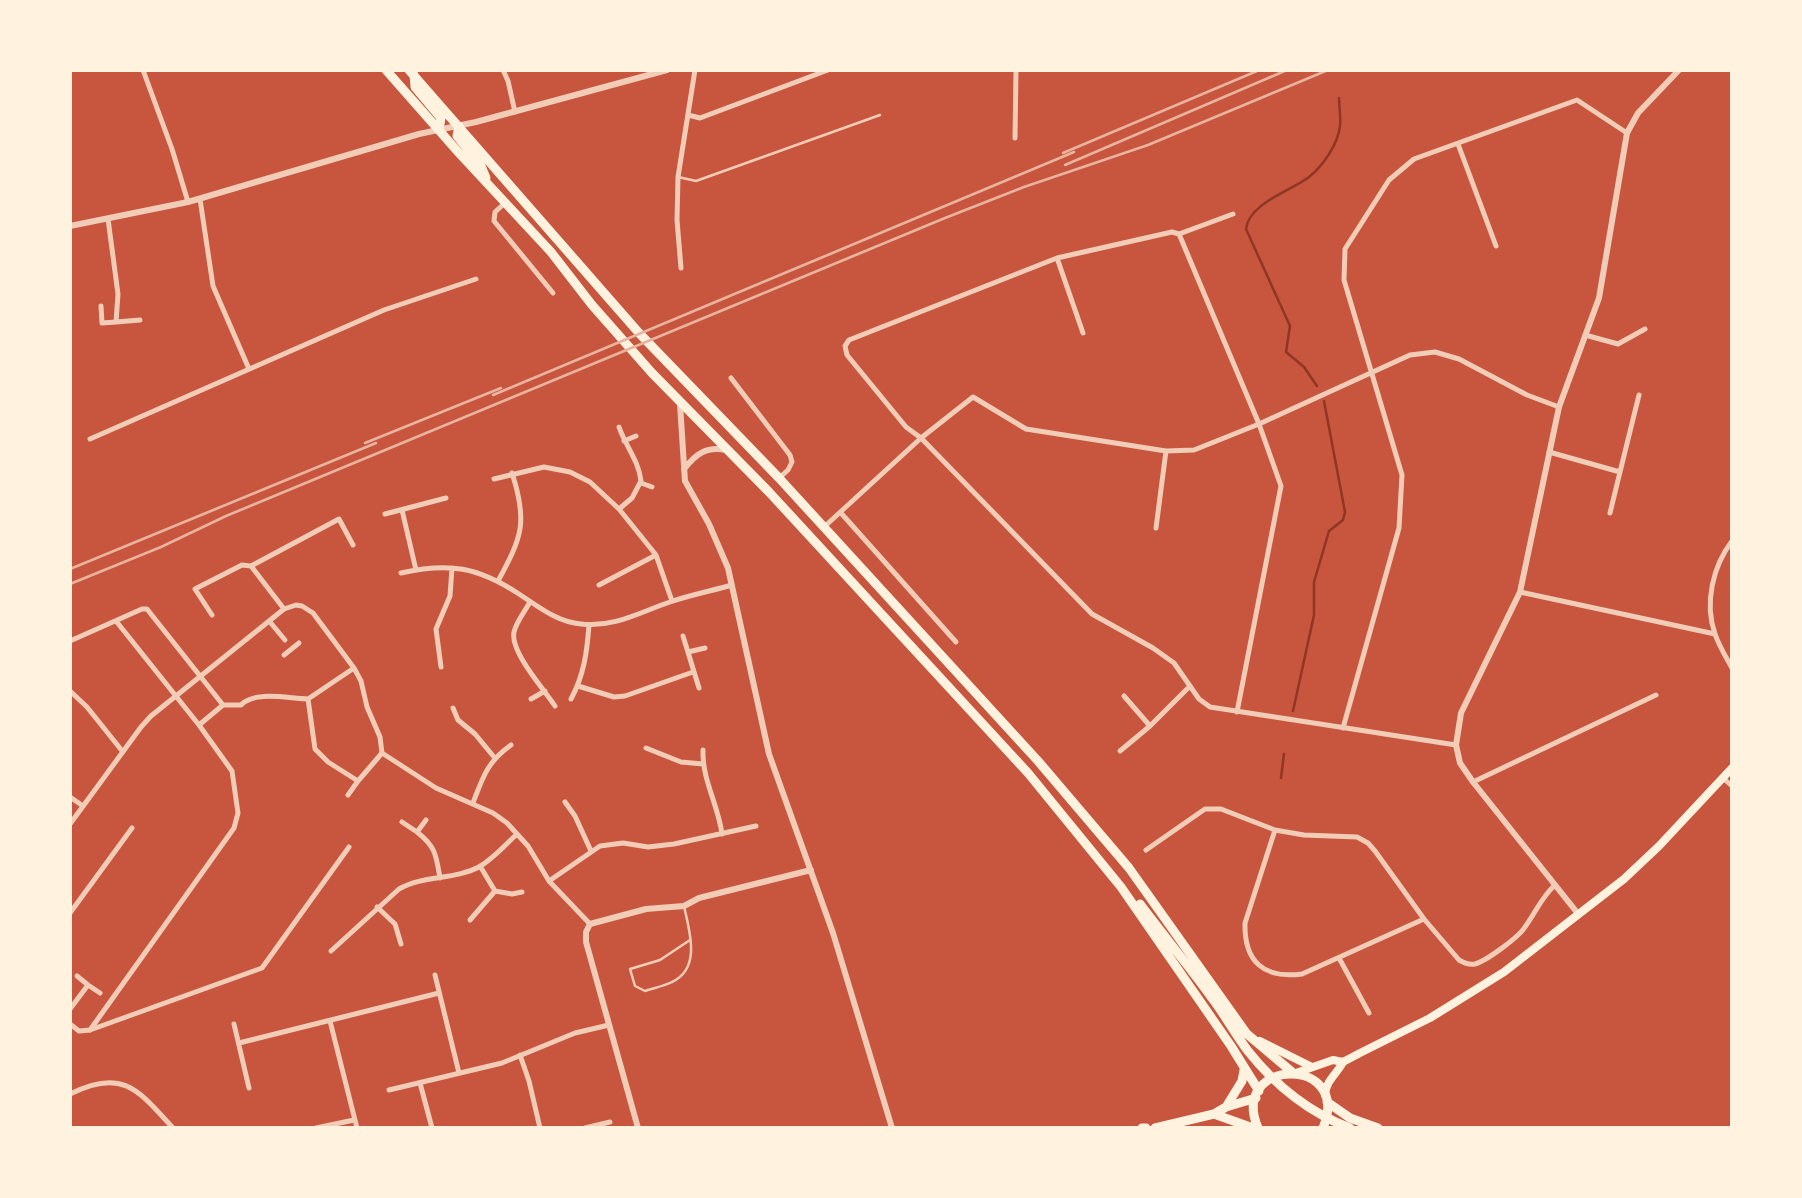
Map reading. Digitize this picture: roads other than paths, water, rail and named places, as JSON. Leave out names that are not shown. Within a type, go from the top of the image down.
[{"type":"highway","points":[[386,70],[551,252],[592,305],[652,373],[728,450],[1028,773],[1121,887],[1231,1046],[1257,1094],[1251,1127],[1214,1114]]},
{"type":"highway","points":[[412,72],[415,87],[441,118],[439,130]]},
{"type":"highway","points":[[412,72],[608,298],[779,478],[1038,761],[1129,868],[1256,1045],[1294,1073],[1310,1079],[1326,1099],[1350,1118],[1378,1128]]},
{"type":"highway","points":[[459,126],[457,136],[481,166],[487,183]]},
{"type":"highway","points":[[1129,868],[1188,965]]},
{"type":"highway","points":[[1121,887],[1135,898],[1188,965],[1249,1052],[1267,1072],[1291,1095],[1350,1128]]},
{"type":"highway","points":[[1226,1107],[1242,1081],[1244,1070]]},
{"type":"highway","points":[[1155,1128],[1214,1114],[1257,1094],[1275,1077],[1294,1073]]},
{"type":"highway","points":[[1323,1128],[1327,1119],[1326,1099]]},
{"type":"main road","points":[[1294,1073],[1333,1060],[1343,1062],[1430,1018],[1504,972],[1579,915],[1659,846],[1732,768]]},
{"type":"main road","points":[[1241,1026],[1258,1040],[1312,1067]]},
{"type":"main road","points":[[1326,1099],[1328,1082],[1343,1062]]},
{"type":"street","points":[[144,70],[188,202]]},
{"type":"street","points":[[503,70],[515,111]]},
{"type":"street","points":[[70,226],[200,199],[439,130],[667,70]]},
{"type":"street","points":[[681,268],[677,220],[678,177],[695,70]]},
{"type":"street","points":[[688,115],[700,118],[828,70]]},
{"type":"street","points":[[1015,138],[1016,70]]},
{"type":"street","points":[[1579,915],[1473,782],[1460,763],[1456,745],[1461,713],[1520,592],[1559,407],[1599,298],[1627,132],[1638,113],[1679,70]]},
{"type":"street","points":[[1343,728],[1399,528],[1402,475],[1344,280],[1345,249],[1389,180],[1414,159],[1577,100],[1627,132]]},
{"type":"street","points":[[1458,144],[1496,246]]},
{"type":"street","points":[[200,199],[212,280],[249,369]]},
{"type":"street","points":[[506,202],[495,212],[494,221],[553,293]]},
{"type":"street","points":[[1233,214],[1178,234],[1172,232],[1057,258],[849,340],[845,346],[847,355],[899,420],[921,438],[1092,614],[1153,648],[1174,663],[1199,699],[1210,707],[1456,745]]},
{"type":"street","points":[[108,219],[118,294],[116,322]]},
{"type":"street","points":[[1178,234],[1259,424],[1281,486],[1237,712]]},
{"type":"street","points":[[1057,258],[1083,332]]},
{"type":"street","points":[[90,439],[384,310],[476,279]]},
{"type":"street","points":[[101,306],[102,323],[140,320]]},
{"type":"street","points":[[1585,335],[1619,344],[1645,329]]},
{"type":"street","points":[[824,527],[921,438],[973,397],[1027,429],[1166,451],[1194,450],[1259,424],[1410,355],[1435,352],[1459,359],[1527,395],[1559,407]]},
{"type":"street","points":[[731,378],[790,455],[792,462],[779,478]]},
{"type":"street","points":[[1610,513],[1639,395]]},
{"type":"street","points":[[680,402],[688,490],[713,534],[728,568],[769,754],[836,944],[892,1128]]},
{"type":"street","points":[[619,427],[638,467],[641,484],[632,498],[619,509]]},
{"type":"street","points":[[624,441],[636,436]]},
{"type":"street","points":[[684,469],[698,454],[707,449],[715,447],[728,450]]},
{"type":"street","points":[[1156,528],[1166,451]]},
{"type":"street","points":[[1549,452],[1620,472]]},
{"type":"street","points":[[494,479],[544,467],[570,472],[598,488],[619,509],[656,555],[672,601]]},
{"type":"street","points":[[498,581],[516,546],[522,526],[522,505],[512,473]]},
{"type":"street","points":[[641,484],[652,487]]},
{"type":"street","points":[[385,514],[446,498]]},
{"type":"street","points":[[401,510],[416,570]]},
{"type":"street","points":[[841,513],[956,642]]},
{"type":"street","points":[[212,615],[195,590],[242,565],[251,566],[338,519],[353,545]]},
{"type":"street","points":[[1732,541],[1717,568],[1710,601],[1715,634],[1732,668]]},
{"type":"street","points":[[599,584],[656,555]]},
{"type":"street","points":[[251,566],[284,609]]},
{"type":"street","points":[[401,573],[434,567],[466,568],[498,581],[551,615],[589,625],[615,623],[672,601],[732,585]]},
{"type":"street","points":[[441,667],[436,629],[450,596],[452,568]]},
{"type":"street","points":[[1520,592],[1715,634]]},
{"type":"street","points":[[530,602],[515,627],[513,636],[519,654],[555,706]]},
{"type":"street","points":[[70,824],[141,727],[284,609],[296,605],[313,613],[354,668],[380,737],[382,753],[348,795]]},
{"type":"street","points":[[70,641],[147,609],[223,705]]},
{"type":"street","points":[[90,1030],[234,828],[238,813],[232,771],[116,621]]},
{"type":"street","points":[[270,622],[285,640]]},
{"type":"street","points":[[571,699],[587,659],[589,625]]},
{"type":"street","points":[[683,636],[699,688]]},
{"type":"street","points":[[284,655],[299,643]]},
{"type":"street","points":[[688,652],[705,648]]},
{"type":"street","points":[[199,725],[223,705],[241,705],[245,701],[277,696],[308,699],[354,668]]},
{"type":"street","points":[[578,686],[614,697],[625,696],[693,673]]},
{"type":"street","points":[[1121,751],[1190,686]]},
{"type":"street","points":[[70,691],[87,707],[123,751]]},
{"type":"street","points":[[531,699],[545,691]]},
{"type":"street","points":[[1473,782],[1656,695]]},
{"type":"street","points":[[1124,696],[1150,726]]},
{"type":"street","points":[[308,699],[315,748],[328,762],[358,781]]},
{"type":"street","points":[[453,708],[457,720],[475,734],[494,757]]},
{"type":"street","points":[[473,803],[485,771],[494,757],[511,745]]},
{"type":"street","points":[[646,748],[681,762],[703,764]]},
{"type":"street","points":[[704,750],[706,782],[720,815],[722,834]]},
{"type":"street","points":[[382,753],[436,788],[500,817],[528,846],[549,881],[590,924]]},
{"type":"street","points":[[1723,778],[1732,786]]},
{"type":"street","points":[[70,797],[83,806]]},
{"type":"street","points":[[565,802],[575,816],[591,851]]},
{"type":"street","points":[[1146,850],[1205,809],[1220,809],[1275,830],[1304,835],[1357,837],[1368,843],[1424,919],[1465,964],[1476,964],[1524,929],[1542,896],[1554,886]]},
{"type":"street","points":[[417,832],[426,820]]},
{"type":"street","points":[[402,822],[430,842],[440,878]]},
{"type":"street","points":[[549,881],[591,851],[612,844],[648,847],[674,844],[756,827]]},
{"type":"street","points":[[70,913],[132,828]]},
{"type":"street","points":[[1275,830],[1245,923],[1249,953],[1260,966],[1273,974],[1303,974],[1424,919]]},
{"type":"street","points":[[331,951],[399,888],[412,882],[440,878],[480,866],[517,834]]},
{"type":"street","points":[[70,1024],[79,1031],[90,1030],[262,968],[349,847]]},
{"type":"street","points":[[480,866],[495,891],[512,894],[522,892]]},
{"type":"street","points":[[638,1128],[586,942],[586,932],[590,924],[646,909],[684,906],[699,898],[811,870]]},
{"type":"street","points":[[470,920],[495,891]]},
{"type":"street","points":[[377,907],[398,931],[401,944]]},
{"type":"street","points":[[1339,958],[1369,1013]]},
{"type":"street","points":[[435,975],[459,1073]]},
{"type":"street","points":[[77,976],[100,993]]},
{"type":"street","points":[[70,1009],[88,985]]},
{"type":"street","points":[[239,1043],[439,993]]},
{"type":"street","points":[[330,1021],[357,1128]]},
{"type":"street","points":[[234,1024],[250,1088]]},
{"type":"street","points":[[389,1090],[502,1063],[575,1033],[609,1024]]},
{"type":"street","points":[[520,1055],[540,1128]]},
{"type":"street","points":[[70,1094],[100,1083],[117,1083],[134,1089],[152,1102],[173,1128]]},
{"type":"street","points":[[420,1083],[432,1128]]},
{"type":"street","points":[[316,1128],[354,1119]]},
{"type":"street","points":[[585,1128],[610,1122]]},
{"type":"lane","points":[[678,177],[696,181],[880,115]]},
{"type":"lane","points":[[684,906],[693,952],[687,967],[675,981],[645,990],[635,986],[629,969],[660,960],[690,940]]},
{"type":"waterway","points":[[1317,386],[1304,367],[1286,352],[1290,326],[1246,229],[1249,220],[1263,205],[1309,177],[1324,161],[1339,133],[1339,98]]},
{"type":"waterway","points":[[1293,711],[1314,615],[1314,582],[1329,531],[1343,520],[1345,512],[1324,401]]},
{"type":"waterway","points":[[1281,778],[1284,754]]},
{"type":"railway","points":[[1065,165],[1287,70]]},
{"type":"railway","points":[[70,584],[161,547],[226,516],[945,218],[1024,187],[1148,145],[1328,70]]},
{"type":"railway","points":[[1063,153],[1257,71]]},
{"type":"railway","points":[[493,395],[1074,152]]},
{"type":"railway","points":[[365,443],[501,388]]},
{"type":"railway","points":[[70,569],[376,443]]}]
